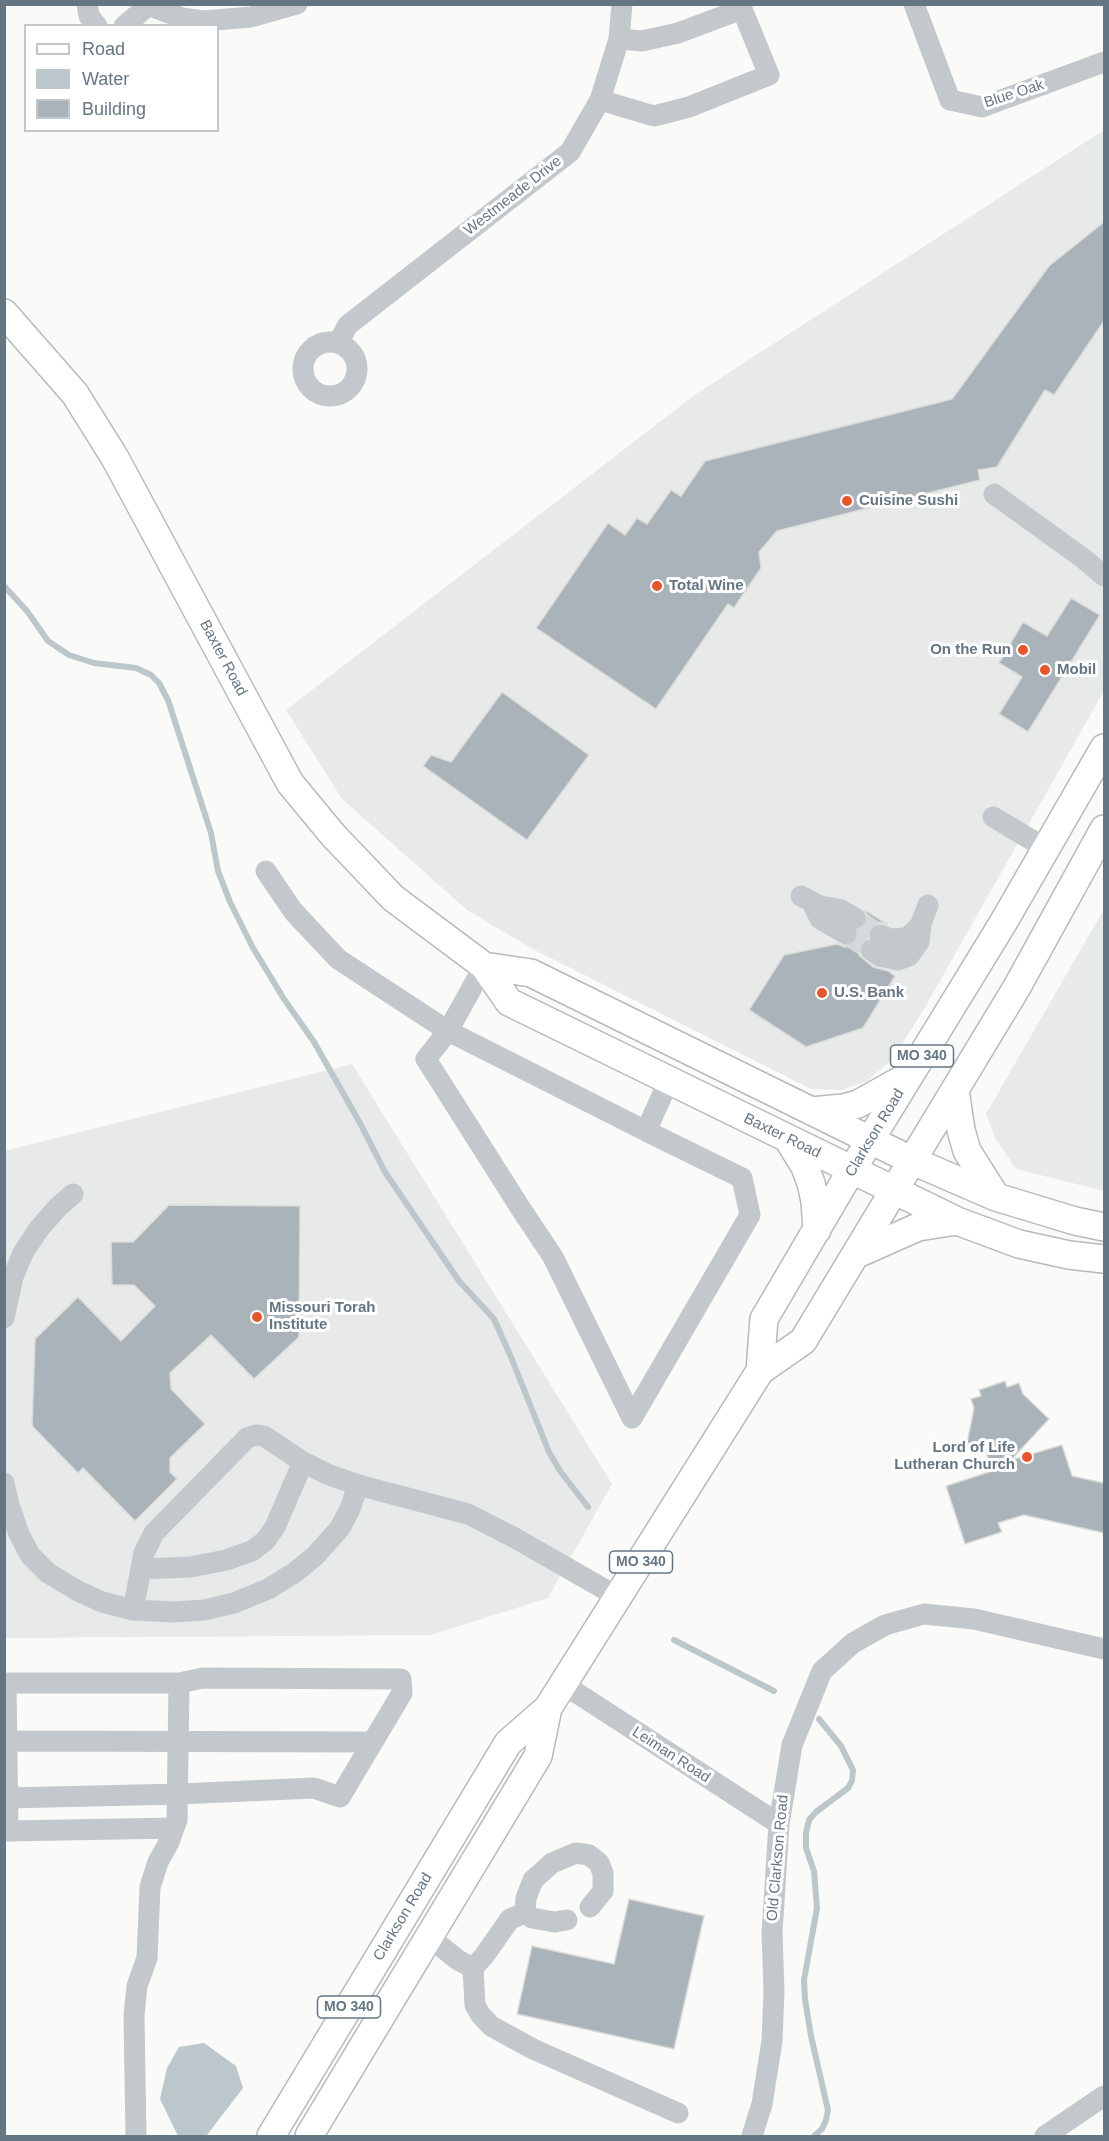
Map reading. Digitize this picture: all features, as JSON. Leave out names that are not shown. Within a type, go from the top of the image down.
[{"type":"main road","name":"Baxter Road","points":[[4,314],[75,394],[115,458],[290,783],[333,835],[393,898],[484,966],[509,1002],[957,1221],[1019,1244],[1069,1255],[1104,1259]]},
{"type":"main road","name":"Clarkson Road","points":[[760,1371],[764,1319],[1047,849],[1104,747]]},
{"type":"main road","name":"Clarkson Road","points":[[271,2136],[508,1743],[548,1708],[760,1371],[803,1341],[1017,987],[1104,829]]},
{"type":"main road","name":"Baxter Road","points":[[484,966],[531,973],[913,1161],[996,1197],[1075,1221],[1104,1227]]},
{"type":"main road","points":[[812,1111],[858,1104],[911,1074]]},
{"type":"main road","points":[[955,1089],[961,1130],[967,1151],[996,1197]]},
{"type":"main road","points":[[788,1139],[805,1167],[811,1183],[817,1230]]},
{"type":"main road","points":[[855,1255],[918,1227],[957,1221]]},
{"type":"main road","name":"Clarkson Road","points":[[309,2136],[537,1756],[548,1708]]},
{"type":"main road","points":[[428,1877],[426,1915],[429,1937]]},
{"type":"street","points":[[87,4],[89,16],[95,24]]},
{"type":"street","points":[[126,24],[147,5],[183,11],[203,21],[251,17],[297,4]]},
{"type":"street","name":"Westmeade Drive","points":[[338,343],[348,325],[570,152],[600,100],[620,39],[622,4]]},
{"type":"street","name":"Blue Oak","points":[[914,4],[950,100],[982,107],[1104,62]]},
{"type":"street","points":[[600,100],[654,116],[689,107],[769,75],[742,9],[678,33],[642,41],[620,39]]},
{"type":"street","points":[[994,494],[1104,576]]},
{"type":"street","points":[[1084,559],[1104,568]]},
{"type":"street","points":[[993,817],[1047,849]]},
{"type":"street","points":[[266,871],[293,911],[338,959],[448,1031],[742,1178],[750,1215],[632,1418],[554,1257],[426,1059],[448,1031],[484,966]]},
{"type":"street","points":[[806,899],[820,906],[839,909],[850,926]]},
{"type":"street","points":[[876,943],[907,938],[921,925],[928,905]]},
{"type":"street","points":[[646,1131],[669,1080]]},
{"type":"street","points":[[4,1318],[13,1277],[23,1253],[45,1222],[73,1194]]},
{"type":"street","points":[[133,1610],[144,1553],[153,1533],[247,1437],[264,1436],[303,1462],[327,1474],[358,1485],[468,1514],[618,1597]]},
{"type":"street","points":[[141,1569],[191,1567],[226,1560],[252,1551],[265,1541],[275,1527],[303,1462]]},
{"type":"street","points":[[4,1483],[19,1534],[30,1555],[48,1573],[94,1598],[133,1610],[174,1612],[204,1610],[234,1603],[268,1589],[301,1567],[330,1541],[351,1509],[358,1485]]},
{"type":"street","name":"Old Clarkson Road","points":[[752,2136],[762,2104],[772,2042],[774,1991],[772,1933],[779,1824],[792,1744],[822,1671],[853,1643],[885,1625],[924,1614],[974,1619],[1104,1649]]},
{"type":"street","points":[[7,1798],[314,1788],[340,1797],[402,1694],[401,1678],[203,1678],[179,1683],[6,1683],[7,1798],[8,1831],[174,1828]]},
{"type":"street","points":[[136,2136],[134,2025],[136,1995],[147,1958],[150,1887],[158,1862],[177,1820],[179,1683]]},
{"type":"street","name":"Leiman Road","points":[[563,1684],[779,1824]]},
{"type":"street","points":[[7,1741],[373,1742]]},
{"type":"street","points":[[525,1913],[526,1898],[533,1880],[552,1863],[576,1852],[589,1855],[598,1863],[603,1873],[603,1891],[590,1907]]},
{"type":"street","points":[[525,1913],[532,1918],[555,1922],[567,1920]]},
{"type":"street","points":[[525,1913],[510,1919],[473,1968],[475,2005],[480,2014],[491,2026],[533,2049],[678,2113]]},
{"type":"street","points":[[429,1937],[458,1960],[473,1968]]},
{"type":"street","points":[[1045,2136],[1104,2096]]},
{"type":"shaded area","points":[[1104,130],[1104,691],[924,1009],[892,1060],[867,1081],[841,1090],[811,1089],[529,947],[467,910],[342,799],[286,710],[696,394]]},
{"type":"shaded area","points":[[1104,909],[1104,1191],[1016,1169],[995,1138],[986,1114]]},
{"type":"shaded area","name":"Missouri Torah Institute","points":[[352,1064],[612,1484],[548,1598],[431,1635],[5,1638],[4,1151]]},
{"type":"water","points":[[204,2043],[236,2066],[243,2088],[207,2135],[178,2136],[160,2099],[167,2068],[179,2047]]},
{"type":"building","points":[[1104,222],[1104,321],[1054,395],[1045,390],[997,467],[978,470],[980,480],[777,531],[759,552],[761,568],[734,608],[728,604],[656,709],[536,628],[608,523],[625,535],[637,518],[647,524],[671,490],[681,496],[705,461],[952,399],[1049,266]]},
{"type":"building","points":[[1071,598],[1100,615],[1028,732],[999,714],[1022,677],[999,663],[1023,622],[1047,636]]},
{"type":"building","points":[[502,692],[589,755],[527,840],[423,766],[431,755],[451,762]]},
{"type":"building","name":"U.S. Bank","points":[[865,910],[887,924],[878,922],[871,926],[868,938],[860,943],[859,955],[873,967],[888,971],[895,976],[863,1028],[806,1047],[749,1010],[784,955],[837,944],[845,947],[852,945],[857,940],[858,930],[866,924],[868,917]]},
{"type":"building","points":[[169,1205],[300,1206],[299,1337],[254,1379],[211,1335],[170,1373],[171,1389],[205,1424],[170,1458],[170,1472],[177,1479],[135,1521],[83,1468],[78,1473],[32,1426],[35,1339],[78,1297],[121,1341],[155,1306],[134,1285],[112,1285],[111,1242],[133,1242]]},
{"type":"building","name":"Lord of Life Lutheran Church","points":[[1005,1381],[1007,1387],[1019,1383],[1023,1394],[1049,1419],[1011,1460],[1062,1445],[1072,1476],[1104,1483],[1104,1533],[1024,1515],[998,1523],[1002,1532],[965,1544],[946,1486],[992,1471],[984,1446],[967,1443],[974,1408],[971,1399],[981,1396],[979,1390]]},
{"type":"building","points":[[629,1899],[704,1916],[674,2049],[517,2014],[532,1946],[614,1964]]},
{"type":"waterway","points":[[4,586],[27,611],[48,641],[69,655],[94,663],[136,668],[151,675],[159,683],[168,700],[211,833],[218,871],[230,902],[253,948],[314,1042],[385,1172],[459,1281],[494,1319],[549,1452],[560,1471],[588,1507]]},
{"type":"waterway","points":[[674,1640],[774,1691]]},
{"type":"waterway","points":[[814,2136],[822,2129],[828,2110],[805,1999],[804,1980],[817,1908],[814,1871],[806,1848],[806,1833],[809,1820],[816,1812],[848,1788],[852,1781],[853,1770],[841,1746],[819,1719]]},
{"type":"tunnel","points":[[855,918],[880,935]]},
{"type":"tunnel","points":[[846,934],[871,950]]},
{"type":"place","name":"Cuisine Sushi","points":[[847,501]]},
{"type":"place","name":"Total Wine","points":[[657,586]]},
{"type":"place","name":"On the Run","points":[[1023,650]]},
{"type":"place","name":"Mobil","points":[[1045,670]]},
{"type":"place","name":"U.S. Bank","points":[[822,993]]},
{"type":"place","name":"Missouri Torah Institute","points":[[257,1317]]},
{"type":"place","name":"Lord of Life Lutheran Church","points":[[1027,1457]]}]
